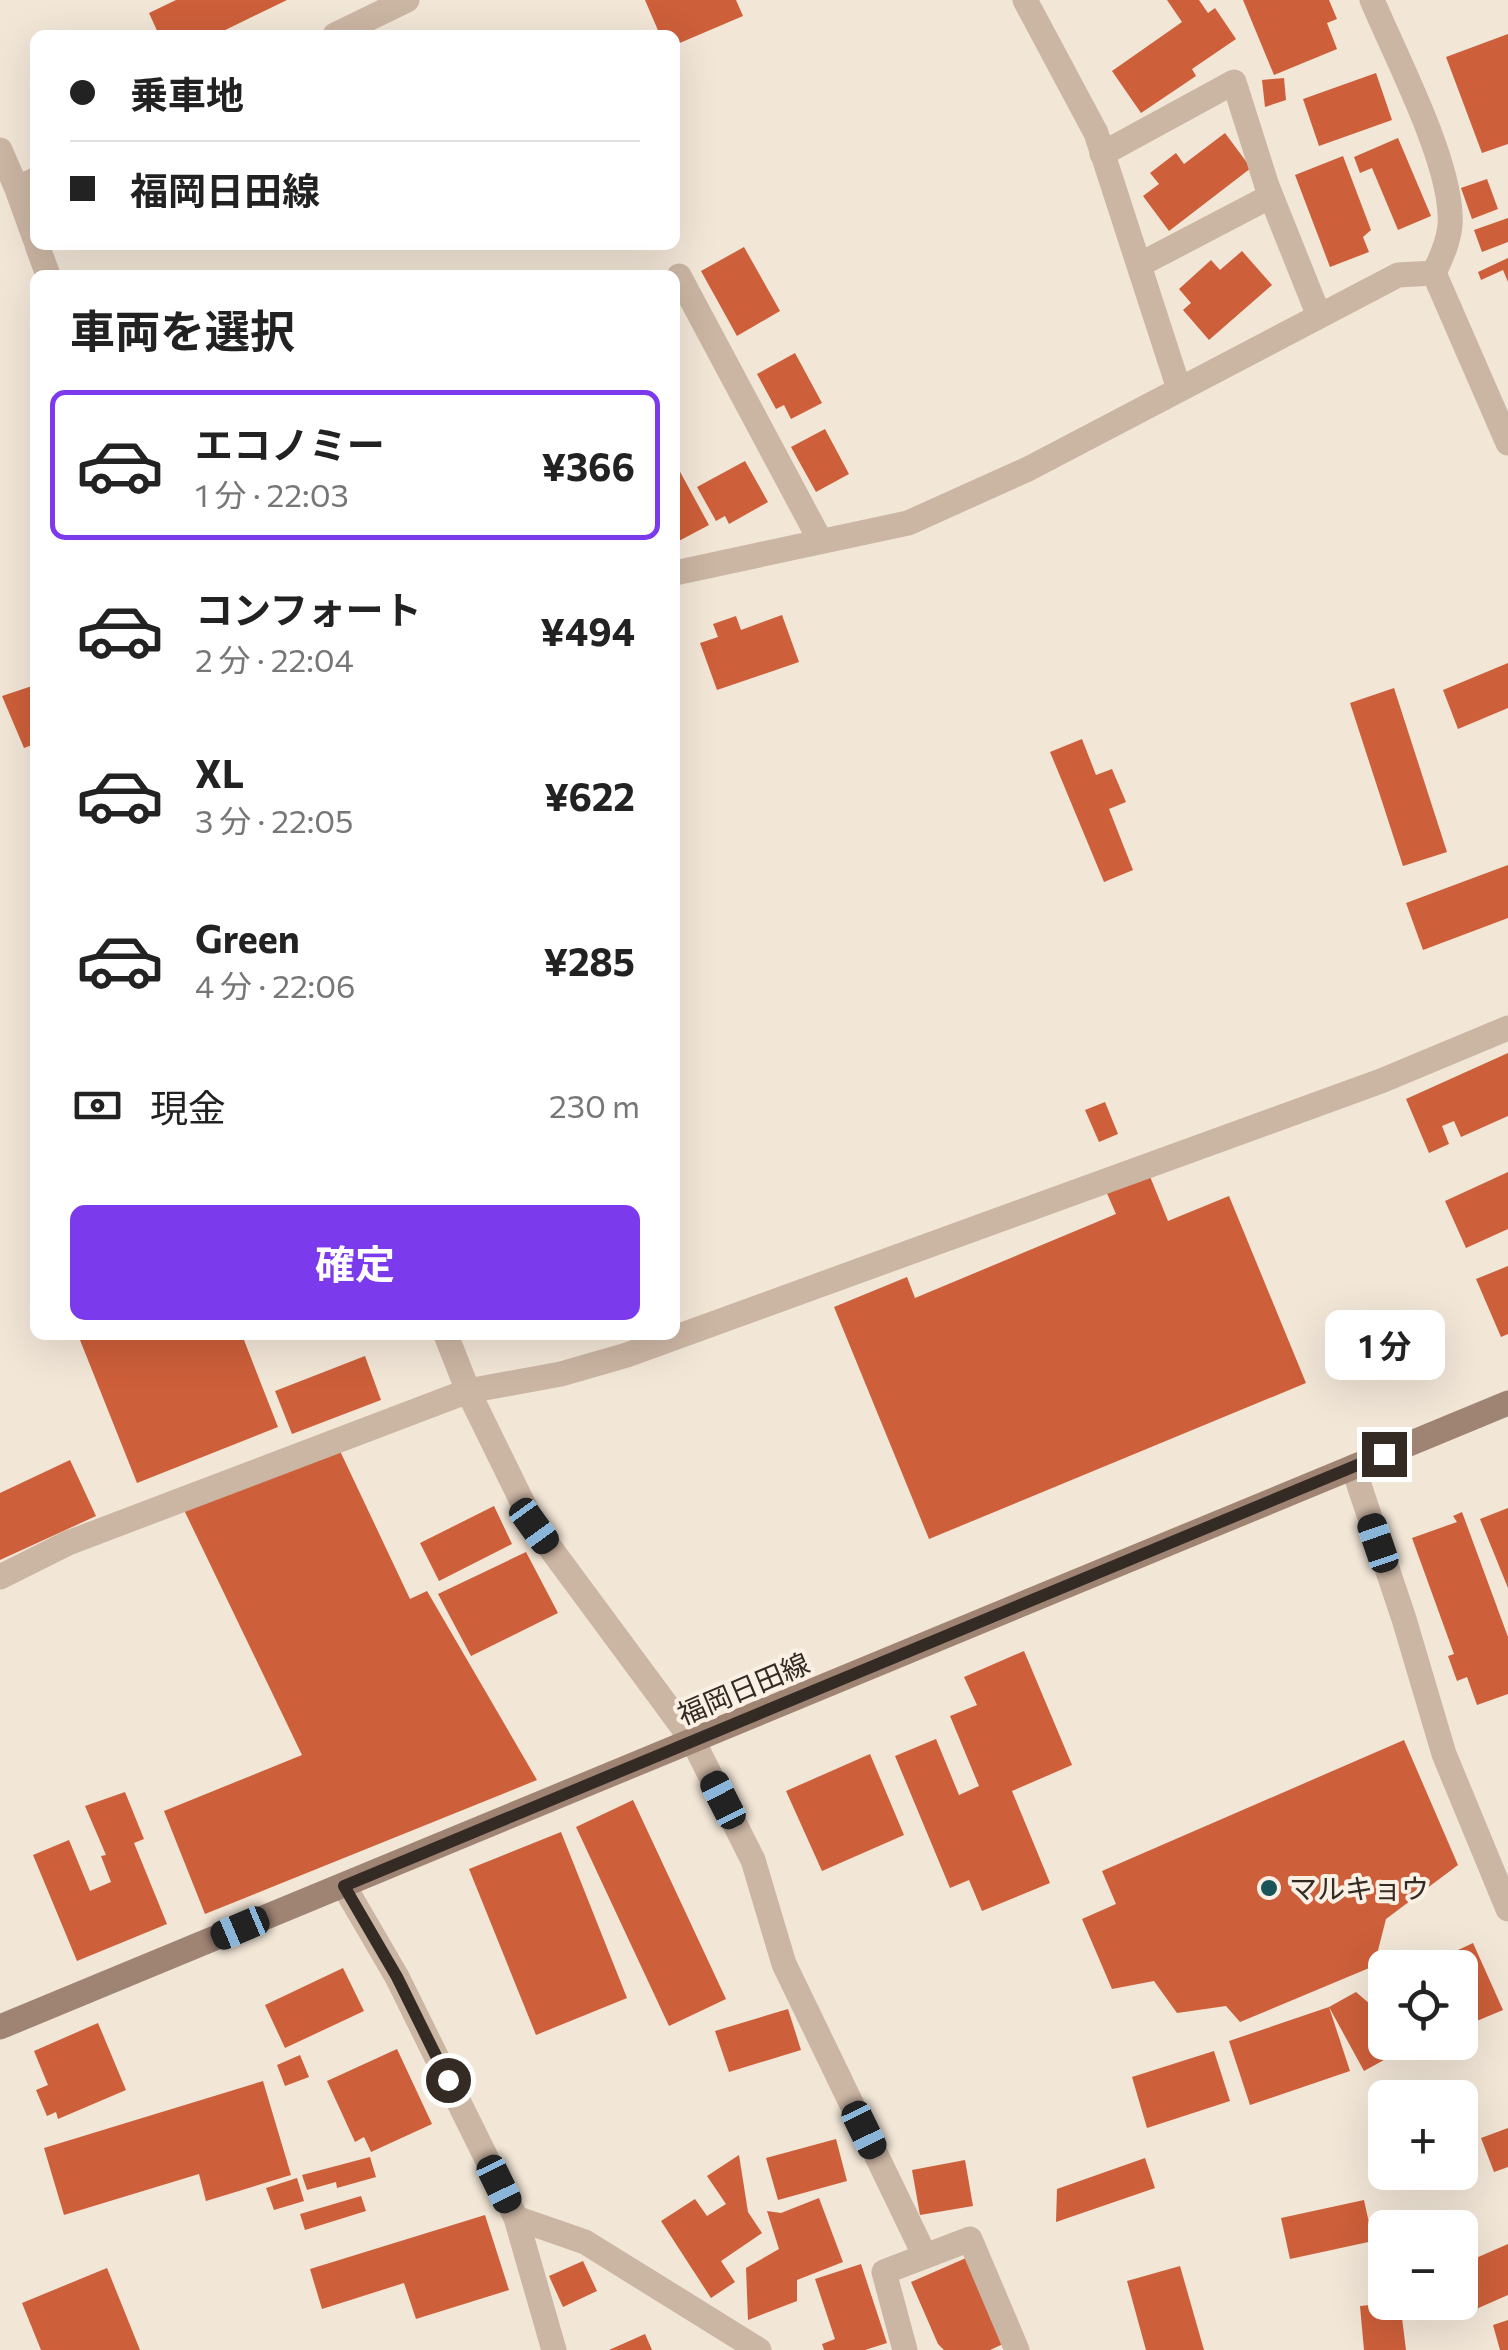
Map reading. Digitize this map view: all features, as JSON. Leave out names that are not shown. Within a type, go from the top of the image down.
[{"type":"main road","name":"福岡日田線","points":[[0,2027],[1508,1403]]},
{"type":"street","points":[[345,30],[407,0]]},
{"type":"street","points":[[1025,0],[1096,133],[1179,389]]},
{"type":"street","points":[[1372,0],[1440,163],[1451,214],[1446,247],[1434,273],[1508,443]]},
{"type":"street","points":[[1102,154],[1234,82],[1272,196],[1319,316]]},
{"type":"street","points":[[0,150],[26,185]]},
{"type":"street","points":[[1139,265],[1272,196]]},
{"type":"street","points":[[680,571],[908,523],[1028,468],[1398,275],[1434,273]]},
{"type":"street","points":[[680,278],[820,540]]},
{"type":"street","points":[[680,1337],[1381,1081],[1508,1028]]},
{"type":"street","points":[[448,1340],[468,1391],[534,1526],[693,1741],[753,1860],[784,1964],[925,2256]]},
{"type":"street","points":[[0,1577],[68,1543],[468,1391],[561,1374],[671,1340]]},
{"type":"street","points":[[1353,1467],[1444,1754],[1508,1910]]},
{"type":"street","points":[[344,1886],[397,1977],[516,2218],[554,2350]]},
{"type":"street","points":[[516,2218],[585,2242],[758,2350]]},
{"type":"street","points":[[905,2350],[884,2272],[970,2239],[1017,2350]]},
{"type":"building","points":[[176,0],[287,0],[225,30],[157,30],[149,13]]},
{"type":"building","points":[[645,0],[736,0],[743,16],[680,43],[680,30],[658,30]]},
{"type":"building","points":[[1167,0],[1199,0],[1208,13],[1215,8],[1236,39],[1192,69],[1196,76],[1141,113],[1112,71],[1182,22]]},
{"type":"building","points":[[1243,0],[1329,0],[1337,19],[1327,23],[1337,49],[1274,75]]},
{"type":"building","points":[[1508,34],[1508,144],[1482,153],[1446,57]]},
{"type":"building","points":[[1376,73],[1392,120],[1319,146],[1303,99]]},
{"type":"building","points":[[1284,78],[1286,100],[1265,107],[1262,80]]},
{"type":"building","points":[[1225,133],[1251,168],[1169,231],[1143,196],[1159,184],[1150,173],[1176,153],[1184,164]]},
{"type":"building","points":[[1398,138],[1431,216],[1398,230],[1372,168],[1360,173],[1354,157]]},
{"type":"building","points":[[1343,156],[1371,230],[1363,237],[1369,252],[1330,267],[1295,175]]},
{"type":"building","points":[[1487,179],[1498,209],[1472,219],[1461,188]]},
{"type":"building","points":[[1508,218],[1508,242],[1482,252],[1474,230]]},
{"type":"building","points":[[744,247],[780,311],[737,336],[701,271]]},
{"type":"building","points":[[1242,251],[1272,285],[1209,340],[1183,310],[1191,303],[1179,289],[1211,260],[1220,270]]},
{"type":"building","points":[[1508,258],[1508,282],[1503,270],[1481,280],[1478,272]]},
{"type":"building","points":[[795,353],[822,403],[791,419],[784,405],[776,409],[757,374]]},
{"type":"building","points":[[825,429],[849,474],[816,492],[791,447]]},
{"type":"building","points":[[745,461],[768,502],[729,524],[725,516],[716,521],[697,487]]},
{"type":"building","points":[[680,472],[709,525],[680,540]]},
{"type":"building","points":[[782,615],[799,662],[717,690],[700,643],[718,637],[713,624],[736,616],[741,630]]},
{"type":"building","points":[[1508,663],[1508,708],[1458,729],[1443,690]]},
{"type":"building","points":[[30,687],[30,746],[24,748],[2,696]]},
{"type":"building","points":[[1394,688],[1447,852],[1403,866],[1350,703]]},
{"type":"building","points":[[1082,739],[1096,775],[1112,769],[1126,802],[1109,809],[1133,870],[1104,882],[1050,752]]},
{"type":"building","points":[[1508,865],[1508,918],[1423,950],[1406,903]]},
{"type":"building","points":[[1508,1053],[1508,1116],[1461,1137],[1454,1121],[1442,1126],[1449,1144],[1429,1153],[1406,1099]]},
{"type":"building","points":[[1105,1102],[1118,1134],[1099,1142],[1085,1110]]},
{"type":"building","points":[[1508,1172],[1508,1229],[1466,1248],[1445,1201]]},
{"type":"building","points":[[1149,1174],[1168,1221],[1229,1196],[1306,1383],[929,1539],[834,1307],[907,1277],[915,1298],[1116,1214],[1106,1191]]},
{"type":"building","points":[[1508,1266],[1508,1334],[1501,1337],[1476,1279]]},
{"type":"building","points":[[80,1340],[244,1340],[278,1427],[137,1483]]},
{"type":"building","points":[[365,1356],[381,1400],[292,1434],[275,1391]]},
{"type":"building","points":[[340,1451],[410,1599],[427,1591],[537,1780],[205,1914],[164,1811],[302,1755],[184,1510]]},
{"type":"building","points":[[70,1460],[96,1516],[0,1560],[0,1493]]},
{"type":"building","points":[[494,1506],[512,1544],[439,1581],[420,1543]]},
{"type":"building","points":[[1508,1508],[1508,1588],[1480,1519]]},
{"type":"building","points":[[1462,1512],[1508,1637],[1508,1694],[1477,1705],[1467,1677],[1457,1681],[1448,1656],[1454,1654],[1412,1538],[1457,1522],[1453,1516]]},
{"type":"building","points":[[526,1552],[558,1613],[471,1656],[438,1594]]},
{"type":"building","points":[[1024,1651],[1072,1765],[1012,1791],[1050,1883],[982,1911],[969,1880],[950,1888],[895,1756],[936,1739],[959,1795],[979,1786],[950,1716],[977,1705],[964,1677]]},
{"type":"building","name":"マルキョウ","points":[[1404,1740],[1458,1865],[1386,1919],[1378,1950],[1368,1950],[1368,1969],[1240,2022],[1226,2006],[1177,2013],[1154,1981],[1112,1989],[1082,1919],[1116,1904],[1102,1871]]},
{"type":"building","points":[[870,1754],[904,1835],[822,1871],[786,1791]]},
{"type":"building","points":[[125,1792],[144,1839],[134,1843],[167,1924],[77,1961],[33,1855],[69,1840],[90,1891],[111,1882],[101,1856],[106,1855],[85,1806]]},
{"type":"building","points":[[633,1800],[726,1999],[669,2026],[576,1827]]},
{"type":"building","points":[[561,1832],[627,1998],[536,2035],[469,1869]]},
{"type":"building","points":[[1473,1943],[1476,1950],[1458,1950]]},
{"type":"building","points":[[1478,1954],[1503,2010],[1478,2020]]},
{"type":"building","points":[[343,1968],[364,2011],[285,2048],[265,2005]]},
{"type":"building","points":[[1356,1992],[1368,2002],[1368,2060],[1384,2060],[1364,2071],[1329,2007]]},
{"type":"building","points":[[1329,2007],[1350,2071],[1250,2105],[1229,2041]]},
{"type":"building","points":[[788,2009],[801,2050],[729,2072],[715,2031]]},
{"type":"building","points":[[98,2023],[126,2090],[58,2119],[56,2112],[47,2116],[36,2090],[48,2085],[34,2051]]},
{"type":"building","points":[[397,2049],[432,2124],[371,2152],[364,2137],[355,2142],[327,2081]]},
{"type":"building","points":[[1214,2051],[1230,2101],[1147,2128],[1132,2077]]},
{"type":"building","points":[[300,2055],[309,2077],[285,2086],[277,2065]]},
{"type":"building","points":[[263,2081],[291,2175],[206,2201],[199,2174],[64,2215],[44,2148]]},
{"type":"building","points":[[1508,2128],[1508,2167],[1494,2172],[1481,2138]]},
{"type":"building","points":[[836,2139],[847,2181],[778,2200],[766,2158]]},
{"type":"building","points":[[739,2155],[748,2212],[762,2233],[721,2261],[735,2282],[711,2298],[661,2221],[695,2199],[707,2216],[726,2204],[707,2176]]},
{"type":"building","points":[[370,2157],[376,2177],[337,2188],[336,2182],[307,2190],[302,2175]]},
{"type":"building","points":[[1145,2158],[1155,2188],[1056,2222],[1057,2189]]},
{"type":"building","points":[[965,2160],[973,2206],[920,2215],[912,2170]]},
{"type":"building","points":[[297,2178],[304,2201],[274,2210],[266,2188]]},
{"type":"building","points":[[361,2196],[366,2211],[305,2230],[300,2214]]},
{"type":"building","points":[[819,2198],[843,2262],[797,2280],[797,2301],[748,2320],[746,2268],[779,2249],[767,2211],[781,2213]]},
{"type":"building","points":[[1364,2200],[1368,2242],[1290,2259],[1281,2218]]},
{"type":"building","points":[[485,2215],[509,2290],[416,2319],[404,2283],[322,2309],[310,2269]]},
{"type":"building","points":[[1508,2244],[1508,2295],[1478,2308],[1478,2257]]},
{"type":"building","points":[[966,2258],[1003,2344],[990,2350],[944,2350],[911,2282]]},
{"type":"building","points":[[583,2261],[597,2291],[563,2307],[549,2276]]},
{"type":"building","points":[[861,2264],[887,2343],[865,2350],[824,2350],[822,2344],[835,2339],[815,2279]]},
{"type":"building","points":[[1180,2266],[1204,2350],[1146,2350],[1127,2281]]},
{"type":"building","points":[[107,2268],[140,2350],[41,2350],[22,2303]]},
{"type":"building","points":[[1368,2305],[1368,2320],[1402,2320],[1406,2350],[1364,2350],[1360,2306]]},
{"type":"building","points":[[1508,2320],[1508,2350],[1500,2350],[1493,2325]]},
{"type":"building","points":[[645,2334],[652,2350],[609,2350]]},
{"type":"place","name":"マルキョウ","points":[[1269,1888]]},
{"type":"route","points":[[448,2080],[397,1977],[344,1886],[1384,1454]]}]
